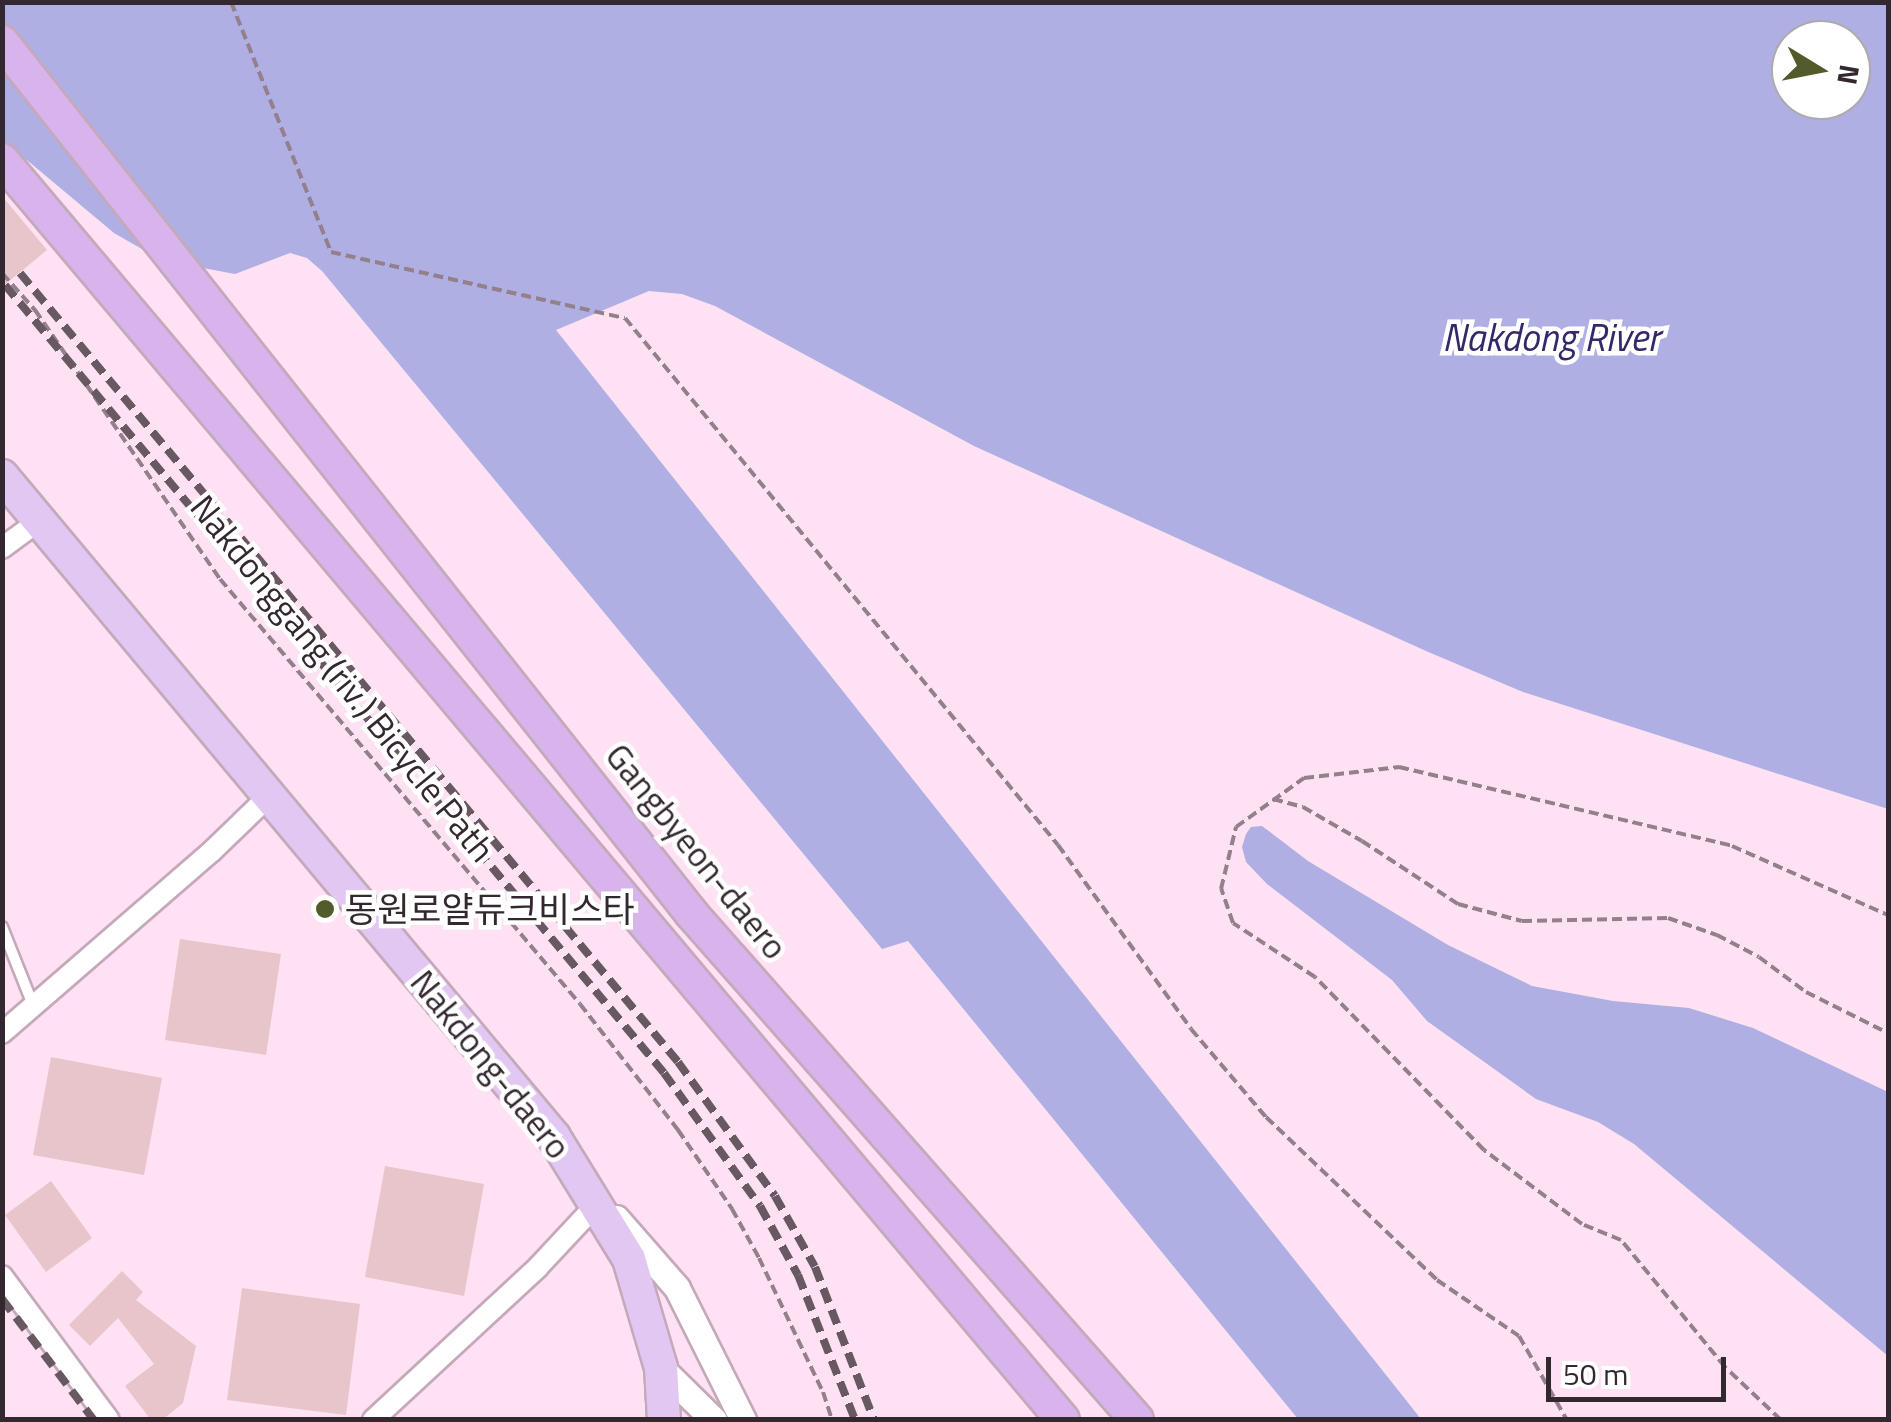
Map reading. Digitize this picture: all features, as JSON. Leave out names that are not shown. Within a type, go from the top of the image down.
[{"type":"highway","name":"Gangbyeon-daero","points":[[2,42],[691,913],[1137,1420]]},
{"type":"highway","points":[[2,160],[1063,1420]]},
{"type":"main road","name":"Nakdong-daero","points":[[2,476],[554,1137],[628,1258],[661,1368],[664,1420]]},
{"type":"street","points":[[2,548],[40,520]]},
{"type":"street","points":[[2,1033],[211,852],[270,795]]},
{"type":"street","points":[[578,1173],[677,1288],[743,1420]]},
{"type":"street","points":[[373,1420],[538,1267],[598,1204]]},
{"type":"street","points":[[2,1276],[109,1420]]},
{"type":"street","points":[[661,1368],[714,1420]]},
{"type":"lane","points":[[2,927],[34,1006]]},
{"type":"path","points":[[231,2],[331,252],[625,318],[1058,845],[1191,1029],[1266,1117],[1437,1280],[1519,1336],[1567,1420]]},
{"type":"path","name":"Nakdonggang (riv.) Bicycle Path","points":[[2,272],[35,310],[220,579],[580,1004],[678,1130],[732,1208],[759,1258],[823,1392],[832,1420]]},
{"type":"path","points":[[1781,1420],[1725,1366],[1620,1240],[1582,1224],[1484,1150],[1315,976],[1233,922],[1221,889],[1236,827],[1273,799],[1304,778],[1399,768],[1732,846],[1888,915]]},
{"type":"path","points":[[1273,799],[1303,808],[1362,840],[1458,904],[1522,921],[1668,918],[1731,942],[1806,992],[1888,1032]]},
{"type":"water","name":"Nakdong River","points":[[3,3],[1888,3],[1888,809],[1523,692],[1426,651],[974,446],[715,306],[682,294],[649,291],[556,330],[1421,1419],[1298,1419],[908,941],[882,949],[322,271],[307,258],[290,253],[235,274],[161,260],[114,233],[3,140]]},
{"type":"water","points":[[1262,826],[1308,861],[1448,945],[1532,986],[1613,1001],[1689,1008],[1753,1028],[1888,1092],[1888,1356],[1634,1144],[1598,1122],[1536,1099],[1427,1021],[1392,980],[1267,884],[1246,862],[1242,847],[1246,834],[1251,827]]},
{"type":"building","points":[[2,196],[47,250],[2,287]]},
{"type":"building","points":[[180,939],[281,954],[266,1055],[165,1040]]},
{"type":"building","points":[[51,1057],[162,1078],[144,1175],[33,1155]]},
{"type":"building","points":[[385,1166],[484,1184],[464,1296],[365,1277]]},
{"type":"building","points":[[51,1181],[92,1238],[46,1272],[5,1215]]},
{"type":"building","points":[[122,1271],[143,1292],[136,1300],[196,1346],[183,1403],[162,1420],[151,1420],[125,1386],[154,1364],[118,1318],[90,1346],[69,1325]]},
{"type":"building","points":[[242,1288],[360,1304],[346,1415],[227,1400]]},
{"type":"railway","points":[[20,273],[678,1062],[775,1196],[815,1267],[874,1420]]},
{"type":"railway","points":[[5,285],[664,1073],[760,1206],[798,1275],[855,1420]]},
{"type":"railway","points":[[2,1299],[94,1420]]},
{"type":"place","name":"동원로얄듀크비스타","points":[[325,909]]}]
